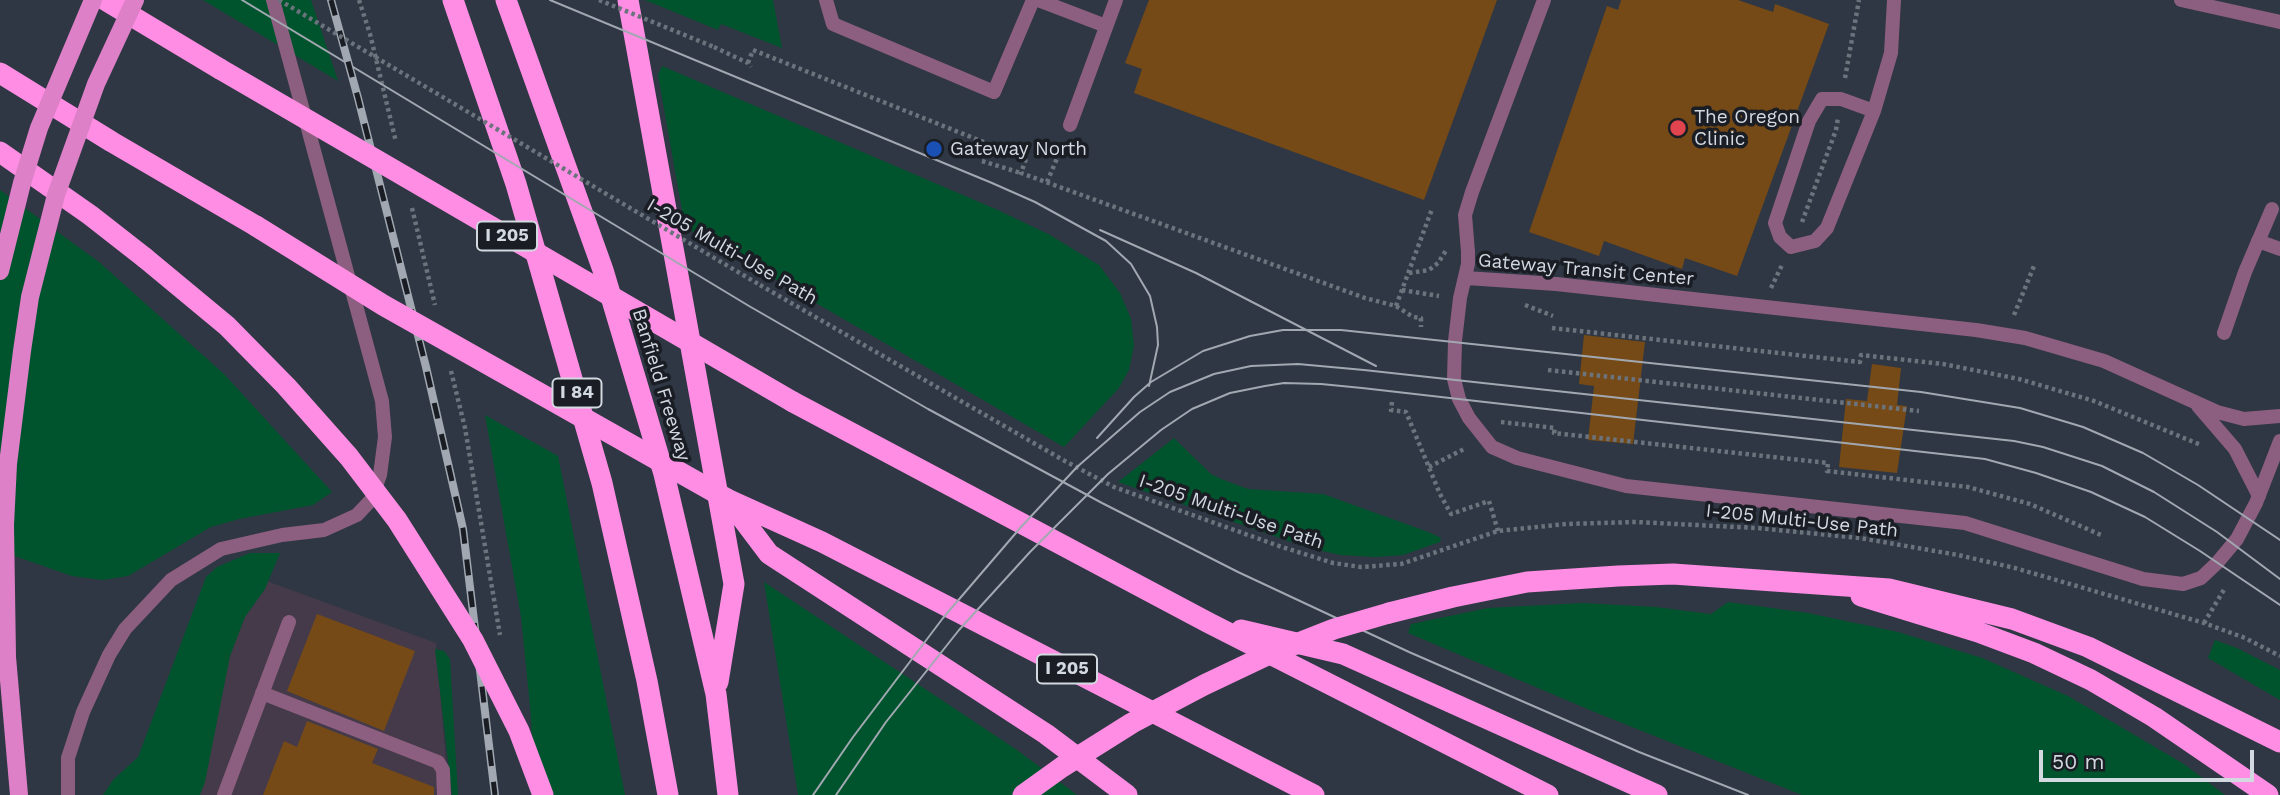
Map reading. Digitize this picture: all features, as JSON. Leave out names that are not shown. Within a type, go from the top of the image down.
[{"type":"highway","name":"I 205","points":[[105,0],[793,402],[1209,623],[1548,795]]},
{"type":"highway","name":"I 84","points":[[453,0],[520,197],[602,484],[648,681],[668,795]]},
{"type":"highway","name":"Banfield Freeway","points":[[506,0],[567,166],[635,373],[671,501],[716,694],[728,795]]},
{"type":"highway","points":[[628,0],[734,584],[716,694]]},
{"type":"highway","name":"I 205","points":[[0,73],[383,304],[727,499],[822,542],[1314,795]]},
{"type":"highway","points":[[0,152],[90,215],[227,326],[286,386],[349,457],[397,520],[473,640],[519,731],[543,795]]},
{"type":"highway","points":[[727,499],[769,554],[1046,734],[1127,795]]},
{"type":"highway","points":[[1023,795],[1132,723],[1204,685],[1299,643],[1389,613],[1453,597],[1540,581],[1673,575],[1889,589],[2012,619],[2088,648],[2280,742]]},
{"type":"highway","points":[[1811,582],[1978,632],[2080,674],[2154,717],[2267,795]]},
{"type":"highway","points":[[1209,623],[1343,654],[1657,795]]},
{"type":"main road","points":[[0,271],[39,128],[93,0]]},
{"type":"main road","points":[[19,795],[7,657],[4,549],[8,464],[22,351],[30,297],[56,195],[96,84],[135,0]]},
{"type":"street","points":[[68,795],[68,758],[83,712],[109,655],[125,629],[171,580],[221,549],[282,535],[324,530],[357,515],[371,500],[380,475],[385,437],[382,401],[273,0]]},
{"type":"street","points":[[826,0],[833,24],[994,92],[1033,0]]},
{"type":"street","points":[[1038,0],[1106,26]]},
{"type":"street","points":[[1070,125],[1116,0]]},
{"type":"street","points":[[1466,278],[1468,253],[1465,215],[1544,0]]},
{"type":"street","points":[[1874,111],[1842,99],[1822,99],[1810,121],[1774,223],[1780,237],[1791,247],[1815,241],[1827,228],[1874,111],[1891,53],[1895,0]]},
{"type":"street","points":[[2181,0],[2280,22]]},
{"type":"street","points":[[2224,333],[2272,209]]},
{"type":"street","points":[[2258,241],[2280,249]]},
{"type":"street","name":"Gateway Transit Center","points":[[2280,416],[2244,419],[2217,412],[2104,361],[2025,338],[1976,330],[1508,279],[1466,278],[1460,298],[1454,379],[1459,399],[1469,418],[1492,447],[1517,457],[1626,486],[1965,523],[2143,579],[2183,584],[2201,578],[2217,563],[2249,519],[2280,441]]},
{"type":"street","name":"Gateway Transit Center","points":[[2195,402],[2235,449],[2259,496]]},
{"type":"street","points":[[224,795],[289,622]]},
{"type":"street","points":[[262,693],[438,762],[443,770],[443,795]]},
{"type":"path","name":"I-205 Multi-Use Path","points":[[279,0],[760,285],[1063,460],[1114,487],[1279,546],[1333,562],[1362,567],[1401,564],[1498,531],[1566,524],[1636,522],[1757,528],[1860,538],[2015,568],[2204,623],[2245,638],[2280,656]]},
{"type":"path","points":[[359,0],[370,34],[396,143]]},
{"type":"path","points":[[599,0],[714,47],[750,65],[753,50],[1026,159],[1021,173]]},
{"type":"path","points":[[1047,183],[1070,125]]},
{"type":"path","points":[[982,161],[1364,298],[1396,306],[1413,317],[1421,318],[1421,327]]},
{"type":"path","points":[[410,197],[436,306]]},
{"type":"path","points":[[1396,306],[1432,209]]},
{"type":"path","points":[[1409,273],[1429,270],[1438,263],[1465,215]]},
{"type":"path","points":[[2012,319],[2034,266]]},
{"type":"path","points":[[1552,328],[1860,362],[1861,355],[1943,364],[2019,379],[2094,401],[2164,431],[2191,439],[2209,451]]},
{"type":"path","points":[[449,360],[465,428],[500,637]]},
{"type":"path","points":[[1548,370],[1919,411]]},
{"type":"path","points":[[1392,402],[1391,410],[1406,412],[1451,514],[1489,501],[1498,531]]},
{"type":"path","points":[[1501,422],[1555,428],[1555,433],[1828,463],[1827,471],[1968,487],[2030,504],[2101,535]]},
{"type":"path","points":[[1429,467],[1469,447]]},
{"type":"path","points":[[2204,623],[2225,587],[2222,584],[2226,579]]},
{"type":"shaded area","points":[[234,569],[436,643],[449,795],[138,795]]},
{"type":"green space","points":[[203,0],[311,0],[338,81]]},
{"type":"green space","points":[[645,0],[773,0],[782,48],[721,24],[718,30]]},
{"type":"green space","points":[[662,66],[1000,211],[1050,235],[1099,265],[1120,293],[1131,319],[1134,345],[1129,370],[1119,388],[1064,447],[685,227],[658,75]]},
{"type":"green space","points":[[0,190],[99,262],[224,374],[332,492],[313,505],[211,527],[128,576],[103,580],[72,576],[0,551]]},
{"type":"green space","points":[[485,415],[558,456],[625,795],[536,795],[521,617]]},
{"type":"green space","points":[[1174,438],[1211,474],[1221,479],[1248,489],[1323,494],[1431,533],[1441,538],[1440,542],[1403,555],[1340,555],[1306,547],[1118,482]]},
{"type":"green space","points":[[250,553],[280,553],[265,589],[245,617],[230,656],[205,782],[200,795],[103,795],[113,780],[138,757],[206,577],[217,567]]},
{"type":"green space","points":[[764,582],[1017,750],[1077,795],[798,795]]},
{"type":"green space","points":[[1728,602],[1808,613],[1898,632],[1982,658],[2068,696],[2184,764],[2225,795],[1802,795],[1597,713],[1408,633],[1411,624],[1488,608],[1582,603],[1656,607],[1711,614]]},
{"type":"green space","points":[[2215,640],[2280,670],[2280,700],[2208,658]]},
{"type":"green space","points":[[435,649],[444,651],[450,659],[458,795],[452,795]]},
{"type":"building","points":[[1149,0],[1497,0],[1424,200],[1134,93],[1142,69],[1125,63]]},
{"type":"building","name":"The Oregon Clinic","points":[[1621,0],[1738,0],[1773,12],[1775,4],[1829,24],[1737,276],[1685,258],[1682,269],[1604,241],[1599,256],[1529,232],[1607,6],[1618,10]]},
{"type":"building","points":[[1584,335],[1645,342],[1633,444],[1588,440],[1594,386],[1579,384]]},
{"type":"building","points":[[1872,364],[1901,368],[1897,405],[1907,406],[1897,473],[1839,467],[1846,399],[1867,401]]},
{"type":"building","points":[[317,614],[415,651],[384,731],[287,691]]},
{"type":"building","points":[[307,721],[378,749],[372,763],[434,787],[434,795],[263,795],[284,741],[297,747]]},
{"type":"tram line","points":[[242,0],[749,306],[928,409],[1102,503],[1238,572],[1409,652],[1639,752],[1748,795]]},
{"type":"tram line","points":[[550,0],[992,183],[1035,202],[1106,241],[1131,264],[1150,296],[1158,345],[1149,386]]},
{"type":"tram line","points":[[1100,230],[1196,273],[1376,366]]},
{"type":"tram line","points":[[1097,438],[1151,382],[1203,351],[1250,336],[1283,330],[1341,330],[1921,392],[2020,408],[2083,427],[2143,453],[2198,485],[2280,540]]},
{"type":"tram line","points":[[813,795],[943,618],[1077,467],[1140,412],[1170,392],[1214,374],[1251,366],[1298,364],[1364,370],[2014,441],[2043,447],[2102,466],[2154,492],[2217,532],[2280,579]]},
{"type":"tram line","points":[[836,795],[886,722],[959,630],[1030,552],[1108,474],[1161,430],[1192,409],[1230,393],[1284,383],[1362,388],[1985,459],[2091,492],[2145,517],[2280,605]]},
{"type":"railway","points":[[331,0],[426,367],[463,529],[495,795]]},
{"type":"place","name":"The Oregon Clinic","points":[[1678,128]]},
{"type":"place","name":"Gateway North","points":[[934,149]]}]
